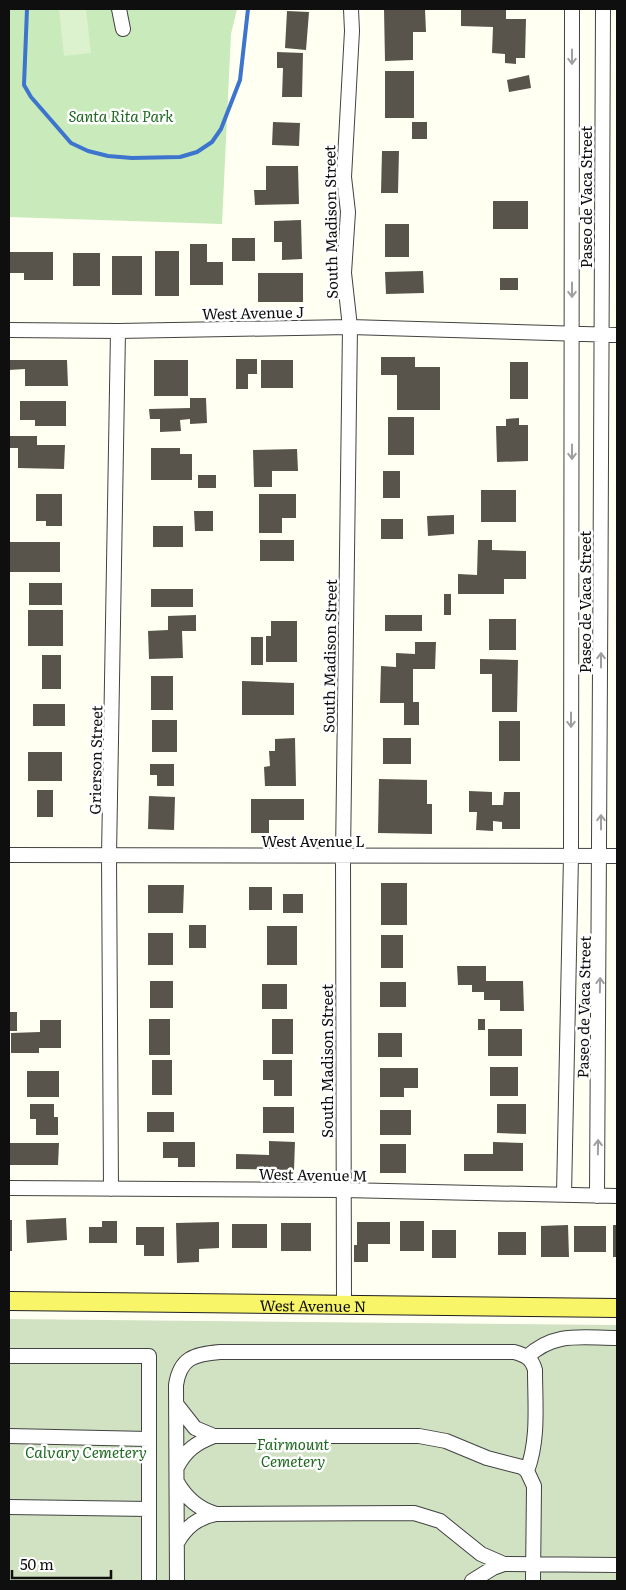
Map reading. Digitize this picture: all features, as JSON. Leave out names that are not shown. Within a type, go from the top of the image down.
[{"type":"main road","name":"West Avenue N","points":[[9,1301],[617,1308]]},
{"type":"street","points":[[119,9],[123,29]]},
{"type":"street","name":"South Madison Street","points":[[344,1304],[343,856],[350,326],[344,273],[348,212],[344,177],[352,30],[351,9]]},
{"type":"street","name":"Paseo de Vaca Street","points":[[564,1195],[571,856],[572,9]]},
{"type":"street","name":"Paseo de Vaca Street","points":[[598,1196],[601,856],[600,336],[603,9]]},
{"type":"street","name":"West Avenue J","points":[[9,330],[118,331],[350,326],[600,336],[617,335]]},
{"type":"street","name":"Grierson Street","points":[[112,1189],[109,856],[118,331]]},
{"type":"street","name":"West Avenue L","points":[[9,855],[617,856]]},
{"type":"street","name":"West Avenue M","points":[[9,1188],[343,1190],[617,1196]]},
{"type":"street","points":[[527,1357],[540,1344],[552,1340],[617,1338]]},
{"type":"street","points":[[177,1581],[176,1404],[178,1373],[183,1365],[197,1355],[208,1353],[514,1352],[527,1357],[533,1362],[535,1370],[535,1437],[533,1455],[527,1471]]},
{"type":"street","points":[[9,1356],[149,1356],[149,1581]]},
{"type":"street","points":[[176,1404],[195,1428],[214,1436]]},
{"type":"street","points":[[9,1436],[149,1439]]},
{"type":"street","points":[[216,1514],[197,1506],[187,1497],[177,1474],[184,1454],[194,1444],[214,1436],[419,1436],[446,1441],[487,1458],[522,1467],[527,1471],[534,1486],[533,1581]]},
{"type":"street","points":[[9,1507],[149,1509]]},
{"type":"street","points":[[177,1543],[190,1525],[199,1519],[216,1514],[391,1513],[428,1516],[440,1521],[481,1554],[504,1564]]},
{"type":"street","points":[[472,1581],[493,1568],[504,1564],[617,1565]]},
{"type":"green space","name":"Santa Rita Park","points":[[9,9],[237,9],[231,34],[222,224],[9,217]]},
{"type":"green space","points":[[59,9],[86,9],[91,53],[64,56]]},
{"type":"green space","name":"Fairmount Cemetery","points":[[9,1319],[617,1325],[617,1581],[9,1581]]},
{"type":"building","points":[[384,9],[425,9],[426,32],[413,32],[413,60],[385,61]]},
{"type":"building","points":[[461,9],[506,10],[506,19],[526,19],[525,58],[516,58],[516,64],[505,63],[505,54],[492,53],[493,27],[461,26]]},
{"type":"building","points":[[287,11],[309,12],[306,50],[285,48]]},
{"type":"building","points":[[277,52],[303,53],[302,97],[282,97],[283,68],[277,68]]},
{"type":"building","points":[[385,71],[414,71],[414,118],[385,118]]},
{"type":"building","points":[[529,75],[531,88],[509,92],[507,80]]},
{"type":"building","points":[[273,122],[300,123],[299,146],[272,145]]},
{"type":"building","points":[[412,122],[427,122],[427,139],[412,139]]},
{"type":"building","points":[[382,151],[399,151],[398,193],[381,193]]},
{"type":"building","points":[[266,166],[298,166],[299,204],[255,205],[254,190],[266,190]]},
{"type":"building","points":[[493,201],[528,201],[528,229],[493,229]]},
{"type":"building","points":[[301,220],[302,259],[282,260],[282,242],[274,242],[274,221]]},
{"type":"building","points":[[385,224],[409,224],[409,257],[385,257]]},
{"type":"building","points":[[232,238],[255,238],[255,261],[232,261]]},
{"type":"building","points":[[190,244],[207,244],[207,262],[223,262],[223,285],[190,285]]},
{"type":"building","points":[[155,251],[179,251],[179,296],[155,296]]},
{"type":"building","points":[[10,252],[53,252],[53,280],[24,280],[24,273],[10,273]]},
{"type":"building","points":[[73,253],[100,253],[100,286],[73,286]]},
{"type":"building","points":[[112,256],[142,256],[142,295],[112,295]]},
{"type":"building","points":[[423,271],[424,293],[386,294],[385,272]]},
{"type":"building","points":[[258,273],[303,273],[303,302],[258,302]]},
{"type":"building","points":[[500,278],[518,278],[518,290],[500,290]]},
{"type":"building","points":[[381,357],[415,357],[415,367],[440,367],[440,410],[397,410],[397,375],[381,375]]},
{"type":"building","points":[[236,359],[257,359],[257,374],[248,374],[248,389],[236,389]]},
{"type":"building","points":[[9,360],[67,360],[68,386],[25,386],[25,369],[9,370]]},
{"type":"building","points":[[154,360],[188,360],[188,396],[154,396]]},
{"type":"building","points":[[261,360],[293,360],[293,388],[261,388]]},
{"type":"building","points":[[510,362],[528,362],[528,399],[510,399]]},
{"type":"building","points":[[190,398],[206,398],[207,423],[190,424],[190,419],[180,420],[181,431],[160,432],[160,419],[150,419],[149,409],[190,408]]},
{"type":"building","points":[[20,401],[66,401],[66,426],[35,426],[35,420],[20,420]]},
{"type":"building","points":[[388,417],[414,417],[414,455],[388,455]]},
{"type":"building","points":[[519,418],[519,425],[528,425],[528,461],[497,462],[496,426],[506,426],[506,419]]},
{"type":"building","points":[[9,436],[37,436],[37,445],[65,445],[64,469],[18,468],[18,448],[9,448]]},
{"type":"building","points":[[151,448],[180,448],[180,454],[192,454],[192,480],[151,480]]},
{"type":"building","points":[[297,449],[298,471],[272,471],[272,487],[254,487],[253,450]]},
{"type":"building","points":[[383,471],[400,471],[400,498],[383,498]]},
{"type":"building","points":[[198,475],[216,475],[216,488],[198,488]]},
{"type":"building","points":[[481,490],[516,490],[516,522],[481,522]]},
{"type":"building","points":[[36,494],[62,494],[62,526],[46,526],[46,521],[36,521]]},
{"type":"building","points":[[259,494],[296,494],[296,518],[282,518],[282,533],[259,533]]},
{"type":"building","points":[[194,511],[213,511],[213,531],[195,531]]},
{"type":"building","points":[[454,515],[454,534],[428,536],[427,516]]},
{"type":"building","points":[[381,519],[403,519],[403,539],[381,539]]},
{"type":"building","points":[[153,526],[183,526],[183,547],[153,547]]},
{"type":"building","points":[[260,540],[294,540],[294,561],[260,561]]},
{"type":"building","points":[[478,540],[492,540],[492,550],[526,551],[526,579],[504,579],[504,594],[458,594],[458,574],[477,575]]},
{"type":"building","points":[[9,542],[60,542],[60,572],[9,572]]},
{"type":"building","points":[[29,583],[62,583],[62,605],[29,605]]},
{"type":"building","points":[[151,589],[193,589],[193,607],[151,607]]},
{"type":"building","points":[[444,594],[451,594],[451,615],[444,615]]},
{"type":"building","points":[[28,610],[63,610],[63,646],[28,646]]},
{"type":"building","points":[[196,615],[196,631],[182,631],[183,658],[149,659],[148,631],[168,630],[168,616]]},
{"type":"building","points":[[385,615],[422,615],[422,631],[385,631]]},
{"type":"building","points":[[489,619],[516,619],[516,650],[489,650]]},
{"type":"building","points":[[271,621],[297,621],[297,662],[266,662],[266,636],[271,636]]},
{"type":"building","points":[[251,637],[263,637],[263,665],[251,665]]},
{"type":"building","points":[[415,642],[436,642],[435,669],[413,669],[413,702],[419,702],[419,725],[404,725],[404,703],[380,703],[381,666],[396,667],[396,653],[415,654]]},
{"type":"building","points":[[42,655],[61,655],[61,689],[42,689]]},
{"type":"building","points":[[480,659],[518,660],[517,712],[492,712],[492,674],[480,674]]},
{"type":"building","points":[[151,676],[173,676],[173,710],[151,710]]},
{"type":"building","points":[[242,681],[294,683],[294,715],[242,715]]},
{"type":"building","points":[[33,704],[65,704],[65,726],[33,726]]},
{"type":"building","points":[[152,720],[177,720],[177,752],[152,752]]},
{"type":"building","points":[[499,721],[520,721],[520,761],[499,761]]},
{"type":"building","points":[[295,738],[296,786],[265,786],[264,767],[270,766],[269,751],[275,751],[275,739]]},
{"type":"building","points":[[383,738],[411,738],[411,764],[383,764]]},
{"type":"building","points":[[28,752],[62,752],[62,781],[28,781]]},
{"type":"building","points":[[150,764],[174,764],[174,786],[157,786],[157,775],[150,775]]},
{"type":"building","points":[[379,779],[427,780],[427,804],[432,804],[432,834],[378,833]]},
{"type":"building","points":[[37,790],[53,790],[53,817],[37,817]]},
{"type":"building","points":[[469,791],[492,792],[492,805],[503,805],[504,792],[520,792],[520,829],[502,829],[502,822],[493,821],[493,831],[476,830],[477,812],[469,812]]},
{"type":"building","points":[[149,796],[175,797],[174,830],[148,829]]},
{"type":"building","points":[[251,799],[304,799],[304,820],[269,820],[269,833],[251,833]]},
{"type":"building","points":[[381,883],[407,883],[407,925],[381,925]]},
{"type":"building","points":[[148,885],[184,885],[183,913],[148,913]]},
{"type":"building","points":[[249,887],[272,887],[272,910],[249,910]]},
{"type":"building","points":[[283,894],[303,894],[303,913],[283,913]]},
{"type":"building","points":[[189,925],[206,925],[206,948],[189,948]]},
{"type":"building","points":[[267,926],[297,926],[297,965],[267,965]]},
{"type":"building","points":[[148,933],[173,933],[173,965],[148,965]]},
{"type":"building","points":[[381,935],[403,935],[403,968],[381,968]]},
{"type":"building","points":[[457,966],[486,966],[486,981],[523,981],[524,1011],[500,1011],[500,1000],[484,1000],[484,992],[472,992],[472,985],[458,985]]},
{"type":"building","points":[[150,981],[173,981],[173,1008],[150,1008]]},
{"type":"building","points":[[380,982],[406,982],[406,1007],[380,1007]]},
{"type":"building","points":[[262,984],[287,984],[287,1009],[262,1009]]},
{"type":"building","points":[[9,1012],[17,1012],[17,1031],[9,1031]]},
{"type":"building","points":[[149,1019],[170,1019],[170,1055],[149,1055]]},
{"type":"building","points":[[272,1019],[293,1019],[293,1054],[272,1054]]},
{"type":"building","points":[[478,1019],[485,1019],[485,1030],[478,1030]]},
{"type":"building","points":[[40,1020],[61,1020],[61,1048],[39,1048],[39,1053],[11,1053],[11,1033],[40,1032]]},
{"type":"building","points":[[488,1029],[522,1029],[522,1056],[488,1056]]},
{"type":"building","points":[[378,1033],[402,1033],[402,1057],[378,1057]]},
{"type":"building","points":[[152,1060],[172,1060],[172,1095],[152,1095]]},
{"type":"building","points":[[263,1060],[292,1060],[292,1096],[274,1096],[274,1080],[263,1080]]},
{"type":"building","points":[[490,1067],[518,1067],[518,1096],[490,1096]]},
{"type":"building","points":[[380,1068],[418,1068],[418,1088],[404,1088],[404,1097],[380,1097]]},
{"type":"building","points":[[27,1071],[59,1071],[59,1097],[27,1097]]},
{"type":"building","points":[[30,1104],[54,1104],[54,1117],[58,1117],[58,1135],[36,1135],[36,1119],[30,1119]]},
{"type":"building","points":[[497,1104],[526,1104],[526,1134],[497,1133]]},
{"type":"building","points":[[263,1107],[294,1107],[294,1133],[263,1133]]},
{"type":"building","points":[[380,1110],[411,1110],[411,1135],[380,1135]]},
{"type":"building","points":[[147,1112],[174,1112],[174,1132],[147,1132]]},
{"type":"building","points":[[269,1141],[295,1142],[294,1170],[236,1169],[236,1154],[269,1155]]},
{"type":"building","points":[[163,1142],[195,1142],[195,1167],[178,1167],[178,1158],[163,1158]]},
{"type":"building","points":[[493,1142],[523,1143],[523,1171],[464,1171],[464,1154],[493,1154]]},
{"type":"building","points":[[9,1143],[59,1143],[58,1165],[9,1165]]},
{"type":"building","points":[[380,1144],[406,1144],[406,1173],[380,1173]]},
{"type":"building","points":[[66,1218],[67,1240],[27,1243],[26,1220]]},
{"type":"building","points":[[9,1220],[12,1220],[12,1251],[9,1251]]},
{"type":"building","points":[[102,1221],[117,1221],[117,1243],[89,1243],[89,1227],[102,1227]]},
{"type":"building","points":[[400,1221],[424,1221],[424,1251],[400,1251]]},
{"type":"building","points":[[219,1222],[219,1248],[199,1249],[199,1262],[177,1263],[176,1223]]},
{"type":"building","points":[[357,1222],[390,1222],[390,1244],[368,1244],[368,1262],[354,1262],[354,1245],[357,1245]]},
{"type":"building","points":[[281,1223],[311,1223],[311,1251],[281,1251]]},
{"type":"building","points":[[232,1224],[267,1224],[267,1248],[232,1248]]},
{"type":"building","points":[[568,1225],[569,1257],[541,1257],[541,1226]]},
{"type":"building","points":[[613,1225],[617,1225],[617,1257],[613,1257]]},
{"type":"building","points":[[574,1226],[606,1226],[606,1252],[574,1252]]},
{"type":"building","points":[[136,1227],[164,1227],[164,1256],[144,1256],[144,1245],[136,1245]]},
{"type":"building","points":[[432,1230],[456,1230],[456,1258],[432,1258]]},
{"type":"building","points":[[498,1232],[526,1232],[526,1255],[498,1255]]},
{"type":"waterway","points":[[27,9],[24,85],[31,97],[71,143],[88,151],[108,156],[132,158],[180,157],[197,152],[212,142],[221,129],[240,80],[248,9]]},
{"type":"park label","name":"Calvary Cemetery","points":[[86,1451]]}]
